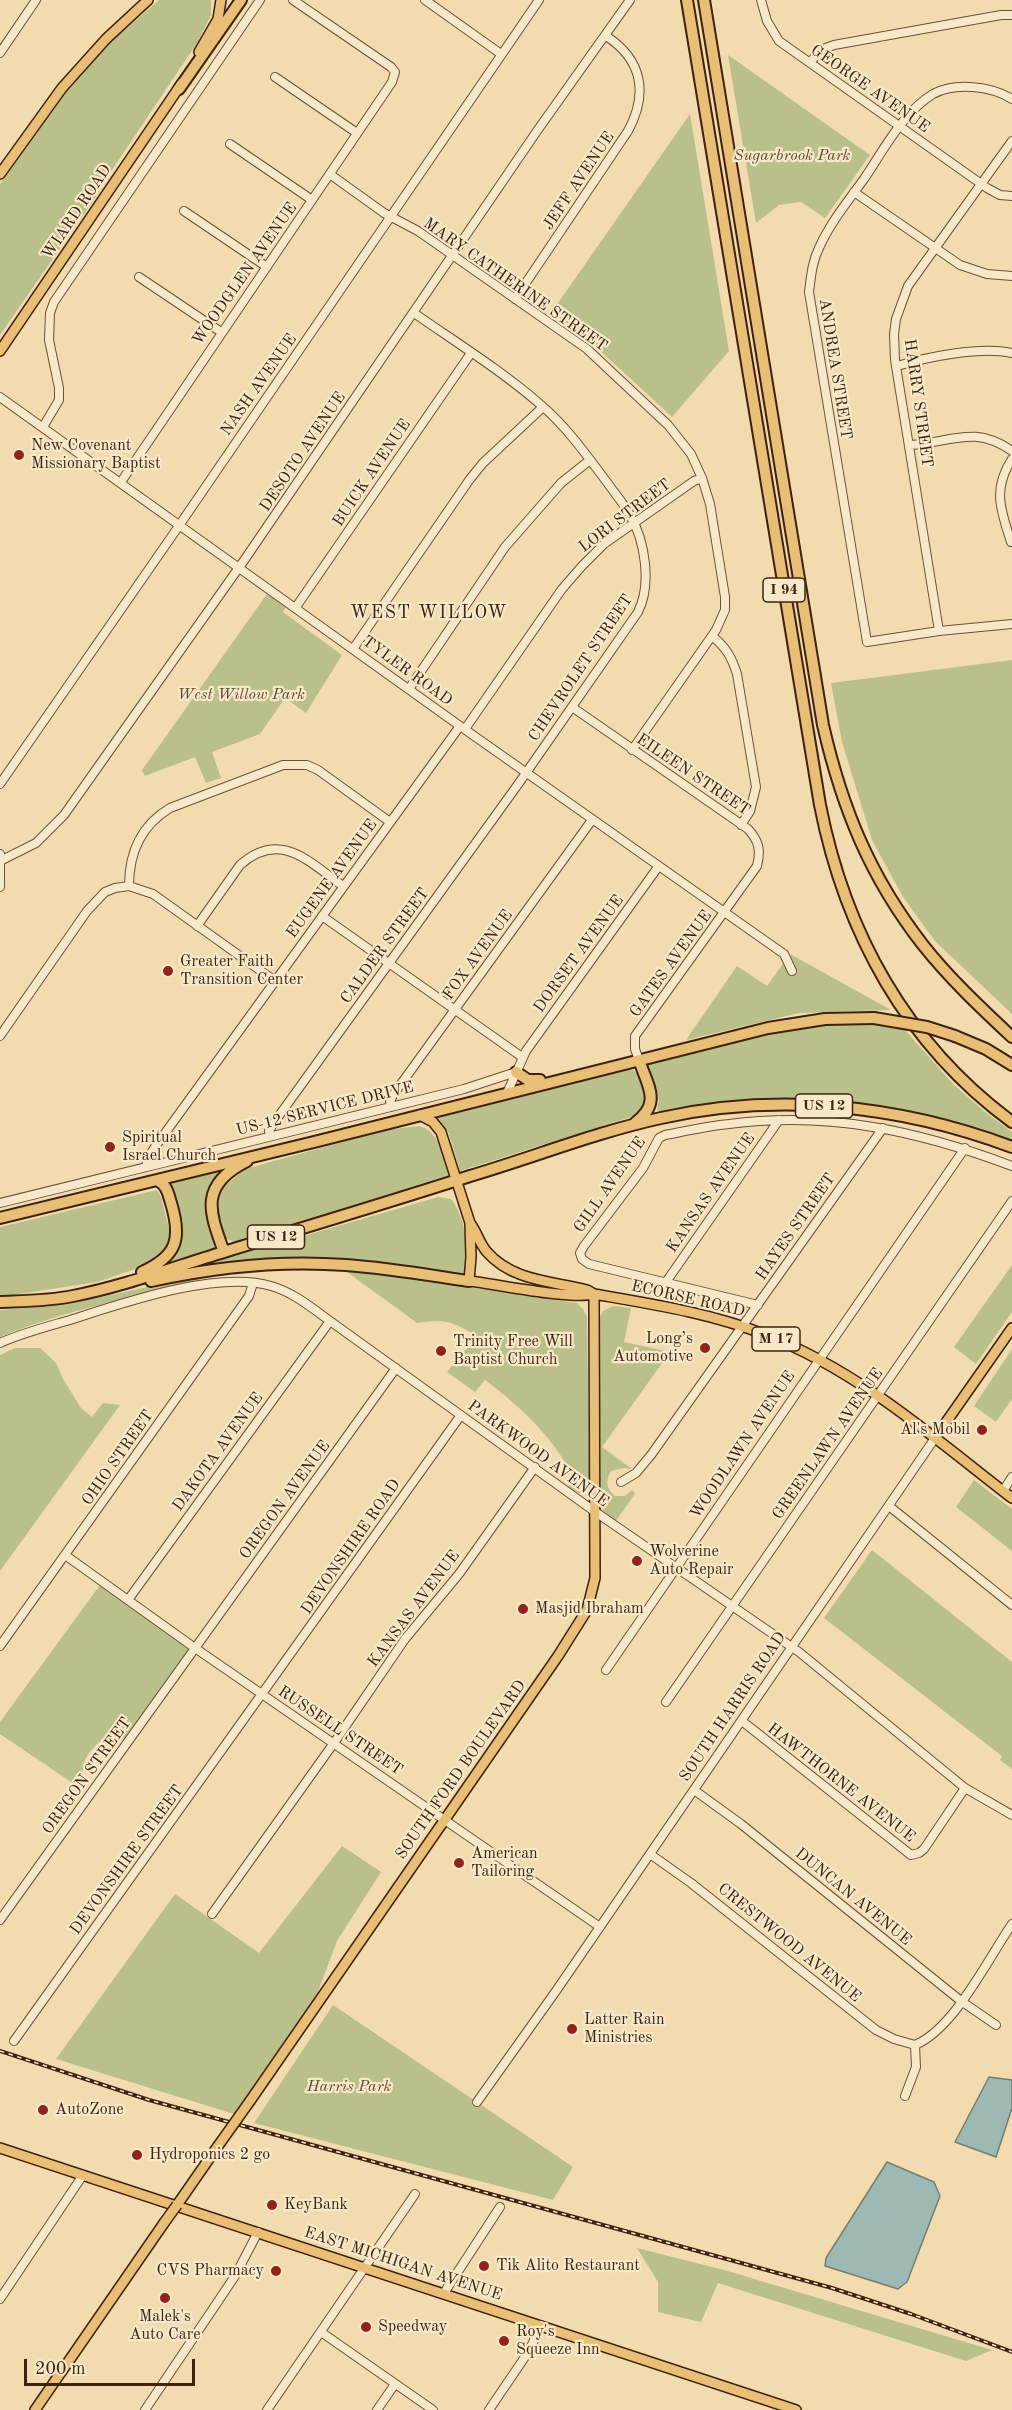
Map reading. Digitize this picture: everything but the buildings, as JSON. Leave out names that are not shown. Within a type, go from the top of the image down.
[{"type":"highway","points":[[179,89],[241,0]]},
{"type":"highway","name":"I 94","points":[[687,0],[816,782],[832,862],[868,954],[905,1012],[924,1039],[964,1082],[1012,1122]]},
{"type":"highway","name":"I 94","points":[[704,0],[823,725],[840,792],[864,852],[900,914],[948,974],[1012,1037]]},
{"type":"highway","points":[[0,1218],[796,1022],[825,1018],[874,1018],[927,1027],[986,1049],[1012,1065]]},
{"type":"highway","points":[[632,1125],[645,1116],[651,1105],[650,1092],[639,1060]]},
{"type":"highway","points":[[517,1070],[525,1079],[534,1081],[612,1063],[620,1065]]},
{"type":"highway","name":"US 12","points":[[0,1302],[56,1299],[95,1292],[632,1125],[699,1110],[752,1105],[801,1105],[882,1112],[926,1120],[1012,1147]]},
{"type":"highway","points":[[224,1252],[212,1218],[211,1197],[230,1172],[260,1154]]},
{"type":"highway","points":[[95,1292],[149,1269],[171,1251],[178,1226],[166,1187],[157,1180]]},
{"type":"highway","points":[[95,1292],[229,1267],[293,1263],[348,1265],[469,1281]]},
{"type":"main road","name":"WIARD ROAD","points":[[0,351],[179,89],[218,19],[221,0]]},
{"type":"main road","points":[[0,173],[41,116],[84,63],[148,1]]},
{"type":"main road","name":"ECORSE ROAD","points":[[420,1115],[433,1122],[441,1132],[470,1222],[486,1251],[507,1269],[525,1277],[587,1290],[594,1294],[704,1316],[766,1335],[818,1359],[878,1395],[1012,1498]]},
{"type":"main road","name":"ECORSE ROAD","points":[[470,1222],[469,1281],[586,1296],[594,1294]]},
{"type":"main road","name":"SOUTH FORD BOULEVARD","points":[[35,2410],[563,1649],[586,1610],[595,1578],[594,1294]]},
{"type":"main road","name":"SOUTH HARRIS ROAD","points":[[935,1438],[1012,1328]]},
{"type":"main road","name":"EAST MICHIGAN AVENUE","points":[[0,2148],[796,2410]]},
{"type":"street","points":[[0,53],[36,0]]},
{"type":"street","points":[[43,427],[58,400],[59,388],[48,326],[54,302],[260,0]]},
{"type":"street","name":"WOODGLEN AVENUE","points":[[121,482],[392,82],[394,72],[391,67],[293,0]]},
{"type":"street","points":[[425,0],[501,54]]},
{"type":"street","name":"NASH AVENUE","points":[[0,784],[539,0]]},
{"type":"street","name":"DESOTO AVENUE","points":[[0,861],[36,843],[64,815],[240,568],[537,131],[630,0]]},
{"type":"street","name":"GEORGE AVENUE","points":[[761,0],[767,21],[779,41],[993,192],[1012,195]]},
{"type":"street","points":[[810,62],[823,49],[834,45],[1001,15],[1012,15]]},
{"type":"street","name":"JEFF AVENUE","points":[[515,299],[628,132],[638,113],[641,98],[636,70],[628,56],[606,36]]},
{"type":"street","points":[[275,77],[357,133]]},
{"type":"street","name":"ANDREA STREET","points":[[939,631],[867,642],[809,292],[811,274],[819,247],[854,192],[914,110],[934,94],[948,89],[978,88],[1012,99]]},
{"type":"street","name":"HARRY STREET","points":[[939,631],[897,366],[894,334],[901,300],[908,286],[1012,141]]},
{"type":"street","points":[[230,144],[312,200]]},
{"type":"street","name":"MARY CATHERINE STREET","points":[[331,175],[391,217],[418,231],[587,349],[668,425],[691,454],[710,504],[725,597],[725,610],[722,621],[632,750]]},
{"type":"street","points":[[854,192],[934,249],[971,270],[1012,276]]},
{"type":"street","points":[[184,211],[267,267]]},
{"type":"street","points":[[139,277],[221,332]]},
{"type":"street","name":"CHEVROLET STREET","points":[[414,313],[543,406],[590,460],[631,516],[634,524],[646,576],[644,600],[526,773]]},
{"type":"street","points":[[897,366],[981,350],[1012,354]]},
{"type":"street","name":"BUICK AVENUE","points":[[296,607],[471,353]]},
{"type":"street","name":"TYLER ROAD","points":[[0,397],[462,728],[786,956],[792,971]]},
{"type":"street","points":[[353,649],[470,479],[491,455],[543,406]]},
{"type":"street","points":[[910,445],[980,436],[999,442],[1012,451]]},
{"type":"street","points":[[1011,542],[1000,508],[1000,495],[1001,479],[1012,459]]},
{"type":"street","points":[[409,689],[505,547],[554,491],[590,460]]},
{"type":"street","name":"LORI STREET","points":[[462,728],[562,589],[604,544],[694,481],[702,478]]},
{"type":"street","points":[[939,631],[1012,624]]},
{"type":"street","points":[[712,636],[724,646],[732,658],[737,674],[756,787],[750,811],[741,825]]},
{"type":"street","name":"EILEEN STREET","points":[[572,707],[755,837],[760,854],[757,866],[724,912]]},
{"type":"street","name":"EUGENE AVENUE","points":[[146,1167],[148,1158],[155,1147],[321,916],[462,728]]},
{"type":"street","points":[[129,886],[135,845],[146,828],[161,813],[283,765],[307,765],[318,770],[390,822]]},
{"type":"street","name":"CALDER STREET","points":[[270,1136],[269,1131],[273,1124],[526,773]]},
{"type":"street","name":"FOX AVENUE","points":[[391,1107],[391,1099],[592,820]]},
{"type":"street","points":[[197,926],[240,865],[249,857],[265,849],[278,848],[294,852],[343,886]]},
{"type":"street","points":[[0,854],[0,887]]},
{"type":"street","name":"DORSET AVENUE","points":[[517,1070],[522,1057],[658,867]]},
{"type":"street","points":[[0,1036],[98,898],[115,888],[129,886],[153,894],[275,981]]},
{"type":"street","name":"GATES AVENUE","points":[[639,1060],[634,1042],[639,1031],[724,912]]},
{"type":"street","points":[[321,916],[522,1057]]},
{"type":"street","points":[[507,1093],[517,1070]]},
{"type":"street","name":"US-12 SERVICE DRIVE","points":[[0,1203],[465,1089],[517,1070]]},
{"type":"street","points":[[779,1120],[847,1123],[906,1132],[965,1148],[1012,1166]]},
{"type":"street","name":"GILL AVENUE","points":[[666,1282],[589,1264],[582,1259],[580,1253],[643,1168],[659,1138],[728,1124],[779,1120]]},
{"type":"street","name":"KANSAS AVENUE","points":[[666,1282],[779,1120]]},
{"type":"street","name":"HAYES STREET","points":[[621,1482],[636,1473],[651,1455],[883,1128]]},
{"type":"street","name":"WOODLAWN AVENUE","points":[[606,1670],[965,1148]]},
{"type":"street","name":"GREENLAWN AVENUE","points":[[666,1702],[1012,1201]]},
{"type":"street","name":"PARKWOOD AVENUE","points":[[0,1343],[141,1297],[212,1284],[253,1282],[285,1291],[675,1569],[791,1648],[965,1788],[1012,1815]]},
{"type":"street","name":"OHIO STREET","points":[[0,1646],[249,1296],[253,1282]]},
{"type":"street","points":[[666,1282],[758,1305]]},
{"type":"street","name":"DAKOTA AVENUE","points":[[128,1600],[330,1321]]},
{"type":"street","name":"OREGON AVENUE","points":[[195,1648],[396,1368]]},
{"type":"street","name":"DEVONSHIRE ROAD","points":[[262,1694],[461,1415]]},
{"type":"street","name":"SOUTH HARRIS ROAD","points":[[477,2102],[600,1927],[935,1438]]},
{"type":"street","name":"KANSAS AVENUE","points":[[212,1914],[405,1639],[459,1574],[535,1467]]},
{"type":"street","points":[[1003,1491],[1012,1477]]},
{"type":"street","points":[[890,1506],[1012,1605]]},
{"type":"street","name":"RUSSELL STREET","points":[[65,1555],[195,1648],[600,1927]]},
{"type":"street","name":"OREGON STREET","points":[[0,1920],[195,1648]]},
{"type":"street","name":"DEVONSHIRE STREET","points":[[14,2041],[262,1694]]},
{"type":"street","name":"HAWTHORNE AVENUE","points":[[742,1721],[911,1855],[924,1849],[965,1788]]},
{"type":"street","name":"DUNCAN AVENUE","points":[[694,1790],[741,1824],[961,2001],[996,2025]]},
{"type":"street","name":"CRESTWOOD AVENUE","points":[[650,1854],[691,1882],[876,2030],[894,2039],[915,2045]]},
{"type":"street","points":[[905,2096],[916,2067],[915,2045],[939,2030],[1009,1934],[1012,1924]]},
{"type":"street","points":[[0,2299],[83,2175]]},
{"type":"street","points":[[267,2410],[415,2194]]},
{"type":"street","points":[[444,2293],[500,2207]]},
{"type":"street","points":[[145,2410],[235,2276],[258,2232]]},
{"type":"street","points":[[489,2410],[529,2351],[541,2325]]},
{"type":"street","points":[[321,2332],[433,2410]]},
{"type":"street","points":[[377,2410],[395,2384]]},
{"type":"green space","points":[[159,0],[211,0],[211,15],[197,43],[95,198],[0,335],[0,184],[68,90],[107,46]]},
{"type":"green space","name":"Sugarbrook Park","points":[[728,55],[870,155],[825,218],[801,202],[779,205],[756,223]]},
{"type":"green space","points":[[690,114],[729,351],[672,417],[581,333],[551,313]]},
{"type":"green space","name":"West Willow Park","points":[[267,594],[286,606],[283,612],[342,655],[306,713],[285,698],[260,734],[212,752],[221,778],[206,783],[195,757],[145,776],[142,770]]},
{"type":"green space","points":[[1012,660],[1012,1014],[935,941],[903,897],[872,840],[842,742],[831,683]]},
{"type":"green space","points":[[790,954],[891,1010],[799,1013],[686,1040],[737,966],[767,986]]},
{"type":"green space","points":[[870,1024],[905,1030],[954,1085],[1012,1132],[1012,1143],[924,1115],[881,1106],[839,1101],[752,1101],[660,1112],[657,1109],[659,1101],[646,1064],[798,1027]]},
{"type":"green space","points":[[623,1070],[633,1070],[641,1077],[648,1104],[637,1115],[460,1171],[449,1134],[438,1118]]},
{"type":"green space","points":[[419,1126],[432,1133],[436,1139],[449,1175],[249,1239],[234,1242],[225,1238],[218,1215],[219,1197],[225,1186],[245,1169],[386,1130]]},
{"type":"green space","points":[[227,1167],[212,1189],[206,1206],[218,1248],[164,1264],[180,1240],[182,1231],[170,1183]]},
{"type":"green space","points":[[157,1190],[170,1232],[167,1245],[144,1266],[97,1282],[0,1297],[0,1227]]},
{"type":"green space","points":[[438,1197],[451,1199],[461,1217],[466,1246],[465,1276],[273,1259],[207,1264]]},
{"type":"green space","points":[[1012,1265],[1012,1312],[976,1364],[954,1347]]},
{"type":"green space","points":[[343,1269],[577,1303],[587,1317],[589,1485],[586,1492],[578,1493],[568,1487],[574,1478],[566,1463],[546,1436],[511,1401],[485,1380],[475,1392],[447,1372],[472,1342],[470,1338],[472,1333],[446,1322],[417,1323]]},
{"type":"green space","points":[[198,1276],[201,1283],[73,1312],[0,1337],[0,1310],[69,1304]]},
{"type":"green space","points":[[613,1306],[631,1308],[624,1342],[670,1352],[602,1447],[632,1469],[623,1468],[611,1471],[608,1478],[608,1487],[615,1496],[625,1496],[632,1490],[635,1494],[615,1522],[605,1514],[601,1506],[599,1320],[603,1311]]},
{"type":"green space","points":[[15,1348],[40,1348],[56,1363],[81,1408],[92,1417],[103,1403],[120,1405],[0,1571],[0,1355]]},
{"type":"green space","points":[[1012,1349],[1012,1399],[996,1422],[974,1406]]},
{"type":"green space","points":[[974,1480],[1012,1509],[1012,1551],[956,1507]]},
{"type":"green space","points":[[872,1550],[1012,1662],[1012,1769],[1000,1760],[1002,1756],[824,1618]]},
{"type":"green space","points":[[100,1585],[190,1650],[125,1739],[107,1735],[93,1748],[85,1759],[80,1784],[74,1784],[0,1734],[0,1722]]},
{"type":"green space","points":[[342,1846],[381,1872],[337,1941],[317,1994],[234,2114],[56,2059],[175,1894],[259,1953]]},
{"type":"green space","name":"Harris Park","points":[[333,2005],[573,2167],[553,2200],[254,2123]]},
{"type":"green space","points":[[637,2248],[724,2270],[992,2350],[966,2361],[718,2283],[701,2322],[658,2312],[658,2282]]},
{"type":"water","points":[[989,2077],[1012,2080],[1012,2108],[996,2157],[955,2142]]},
{"type":"water","points":[[887,2162],[934,2182],[940,2196],[907,2282],[898,2289],[825,2266],[826,2258]]},
{"type":"railway","points":[[0,2051],[149,2100],[832,2288],[911,2314],[1012,2352]]},
{"type":"place","name":"New Covenant Missionary Baptist","points":[[19,455]]},
{"type":"place","name":"Greater Faith Transition Center","points":[[168,971]]},
{"type":"place","name":"Spiritual Israel Church","points":[[110,1147]]},
{"type":"place","name":"Long’s Automotive","points":[[705,1348]]},
{"type":"place","name":"Trinity Free Will Baptist Church","points":[[441,1351]]},
{"type":"place","name":"Al's Mobil","points":[[982,1430]]},
{"type":"place","name":"Wolverine Auto Repair","points":[[637,1561]]},
{"type":"place","name":"Masjid Ibraham","points":[[523,1609]]},
{"type":"place","name":"American Tailoring","points":[[459,1863]]},
{"type":"place","name":"Latter Rain Ministries","points":[[572,2029]]},
{"type":"place","name":"AutoZone","points":[[43,2110]]},
{"type":"place","name":"Hydroponics 2 go","points":[[137,2155]]},
{"type":"place","name":"KeyBank","points":[[272,2205]]},
{"type":"place","name":"Tik Alito Restaurant","points":[[484,2266]]},
{"type":"place","name":"CVS Pharmacy","points":[[276,2271]]},
{"type":"place","name":"Malek's Auto Care","points":[[165,2298]]},
{"type":"place","name":"Speedway","points":[[366,2327]]},
{"type":"place","name":"Roy's Squeeze Inn","points":[[504,2341]]},
{"type":"district","name":"WEST WILLOW","points":[[429,613]]}]
